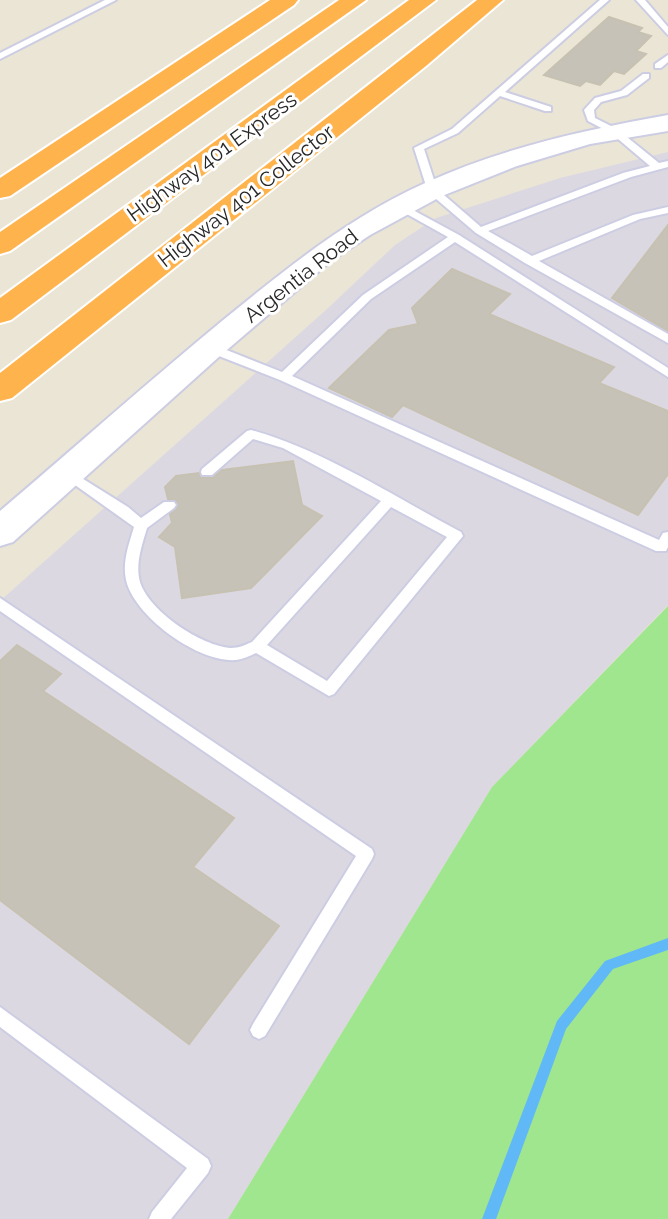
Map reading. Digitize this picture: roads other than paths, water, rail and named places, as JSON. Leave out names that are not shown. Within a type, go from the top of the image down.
[{"type":"highway","points":[[0,190],[286,0]]},
{"type":"highway","name":"Highway 401 Express","points":[[0,245],[354,0]]},
{"type":"highway","name":"Highway 401 Express","points":[[0,313],[424,0]]},
{"type":"highway","name":"Highway 401 Collector","points":[[0,390],[491,0]]},
{"type":"street","name":"Argentia Road","points":[[0,533],[210,348],[321,256],[400,206],[432,190],[533,151],[665,121]]},
{"type":"lane","points":[[0,56],[112,0]]},
{"type":"lane","points":[[605,0],[454,131],[419,148],[432,190],[480,231],[528,261],[668,339]]},
{"type":"lane","points":[[640,0],[668,32]]},
{"type":"lane","points":[[658,66],[668,58]]},
{"type":"lane","points":[[646,76],[624,93],[598,100],[589,110],[590,119],[614,131],[662,166]]},
{"type":"lane","points":[[497,92],[548,109]]},
{"type":"lane","points":[[480,231],[627,174],[662,166]]},
{"type":"lane","points":[[400,206],[455,237],[668,373]]},
{"type":"lane","points":[[528,261],[637,217],[668,210]]},
{"type":"lane","points":[[284,377],[368,297],[455,237]]},
{"type":"lane","points":[[210,348],[284,377],[661,547],[668,537]]},
{"type":"lane","points":[[207,471],[251,433],[287,444],[456,536],[329,690],[257,646]]},
{"type":"lane","points":[[67,475],[123,510],[141,525]]},
{"type":"lane","points":[[169,505],[141,525],[131,554],[134,585],[149,611],[206,649],[233,655],[257,646],[391,499]]},
{"type":"lane","points":[[0,604],[366,854],[259,1030]]},
{"type":"lane","points":[[0,1016],[201,1166],[159,1219]]},
{"type":"waterway","points":[[489,1219],[561,1025],[609,965],[668,944]]}]
